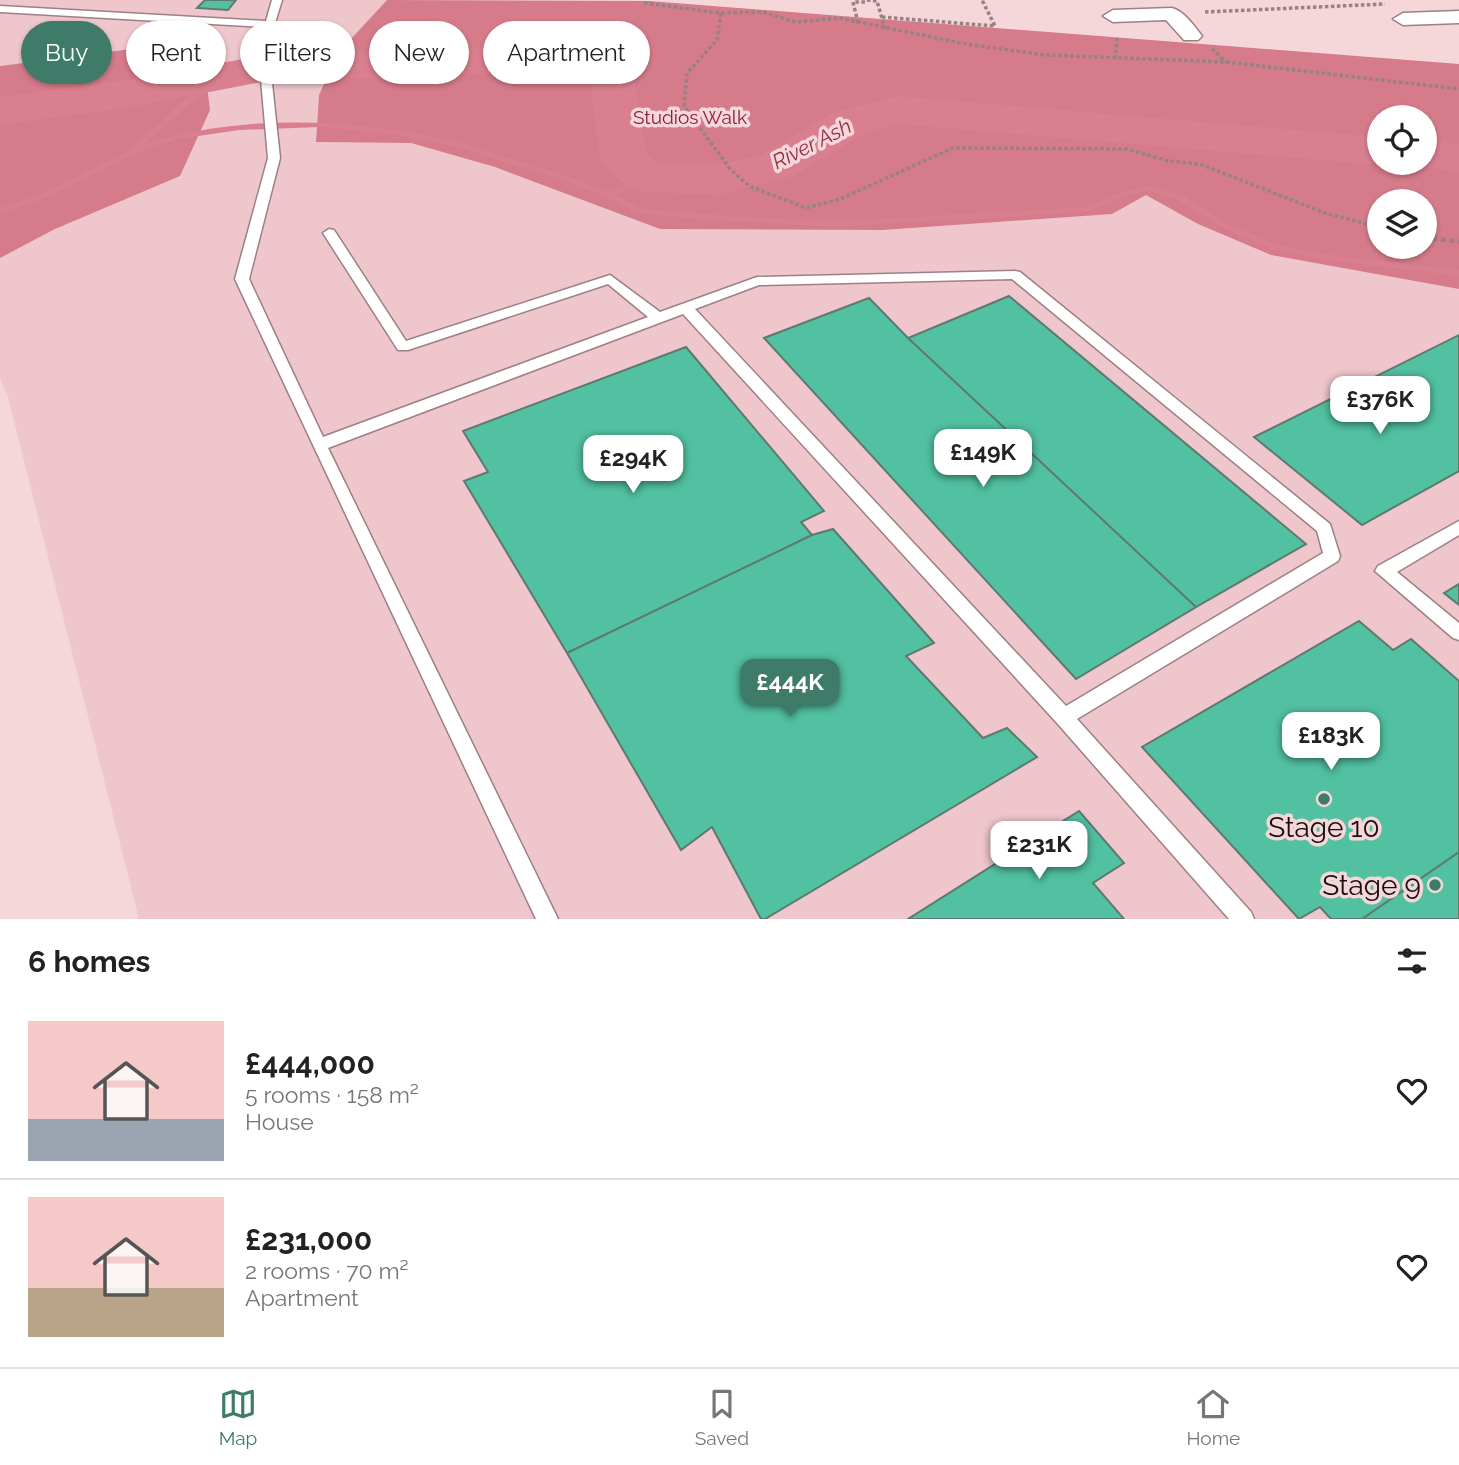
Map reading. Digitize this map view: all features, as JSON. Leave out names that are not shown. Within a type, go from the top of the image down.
[{"type":"street","points":[[1397,12],[1459,17]]},
{"type":"street","points":[[1112,16],[1172,15],[1191,36]]},
{"type":"lane","points":[[270,21],[276,0]]},
{"type":"lane","points":[[0,9],[240,22]]},
{"type":"lane","points":[[267,84],[274,158],[242,279],[547,919]]},
{"type":"lane","points":[[329,233],[402,347],[610,279],[658,318]]},
{"type":"lane","points":[[319,445],[757,281],[1015,275],[1324,528],[1332,556],[1064,717]]},
{"type":"lane","points":[[686,307],[1064,717],[1243,919]]},
{"type":"lane","points":[[1459,527],[1384,571],[1459,633]]},
{"type":"path","points":[[882,17],[995,26],[982,0]]},
{"type":"path","points":[[858,23],[853,2],[877,2],[885,29]]},
{"type":"path","points":[[644,3],[685,6],[721,13],[763,12],[796,22],[839,18],[885,29],[1045,55],[1227,62],[1459,89]]},
{"type":"path","points":[[1172,15],[1397,12]]},
{"type":"path","points":[[721,13],[723,29],[712,51],[687,73],[684,106],[730,169],[749,186],[806,208],[840,199],[953,148],[1128,149],[1168,160],[1200,164],[1325,213],[1367,224]]},
{"type":"path","points":[[1112,16],[1116,39],[1115,59]]},
{"type":"path","points":[[1437,239],[1459,242]]},
{"type":"shaded area","points":[[0,0],[387,0],[355,35],[355,21],[240,21],[240,84],[324,84],[319,95],[316,142],[411,143],[495,167],[660,229],[883,230],[1112,214],[1146,195],[1198,224],[1271,255],[1459,289],[1459,919],[139,919],[8,397],[0,378],[0,258],[55,229],[167,84],[226,84],[226,21],[126,21],[126,50],[112,52],[112,21],[21,21],[21,63],[0,66]]},
{"type":"green space","name":"Studios Walk","points":[[387,0],[649,1],[1459,64],[1459,289],[1271,255],[1198,224],[1146,195],[1112,214],[883,230],[660,229],[495,167],[411,143],[316,142],[319,95],[324,84],[355,84],[355,35]]},
{"type":"green space","points":[[126,50],[126,84],[207,84],[210,110],[180,176],[55,229],[0,258],[0,66],[21,63],[21,84],[112,84],[112,52]]},
{"type":"building","points":[[205,0],[236,0],[228,10],[197,8]]},
{"type":"building","points":[[1009,296],[1306,544],[1196,607],[908,338]]},
{"type":"building","points":[[869,298],[908,338],[1196,607],[1076,679],[764,338]]},
{"type":"building","points":[[1459,335],[1459,471],[1362,525],[1254,437]]},
{"type":"building","points":[[686,347],[824,511],[801,522],[812,535],[567,653],[464,481],[488,472],[463,431]]},
{"type":"building","points":[[833,529],[934,643],[906,656],[983,738],[1007,728],[1037,757],[761,919],[712,827],[681,850],[567,653],[812,535]]},
{"type":"building","points":[[1459,584],[1459,605],[1444,593]]},
{"type":"building","name":"Stage 10","points":[[1359,621],[1393,650],[1411,639],[1459,681],[1459,852],[1362,919],[1331,919],[1320,907],[1299,919],[1142,747]]},
{"type":"building","points":[[1079,811],[1124,863],[1093,883],[1124,919],[908,919]]},
{"type":"building","name":"Stage 9","points":[[1459,852],[1459,919],[1362,919]]},
{"type":"waterway","name":"River Ash","points":[[0,111],[126,94],[277,66],[420,65],[580,54],[610,68],[624,160],[646,177],[717,180],[777,166],[850,122],[898,110],[1367,150]]},
{"type":"waterway","points":[[138,147],[187,102],[227,75]]},
{"type":"waterway","points":[[0,211],[50,193],[133,151],[177,137],[239,128],[320,125],[400,133],[463,146],[610,195]]},
{"type":"waterway","name":"River Ash","points":[[1437,156],[1459,158]]},
{"type":"waterway","points":[[610,195],[646,177]]},
{"type":"waterway","points":[[610,195],[640,211],[838,224],[1088,209],[1127,193],[1153,188],[1179,197],[1222,224],[1275,247],[1325,257],[1459,273]]},
{"type":"place","name":"Stage 10","points":[[1324,799]]},
{"type":"place","name":"Stage 9","points":[[1435,885]]}]
